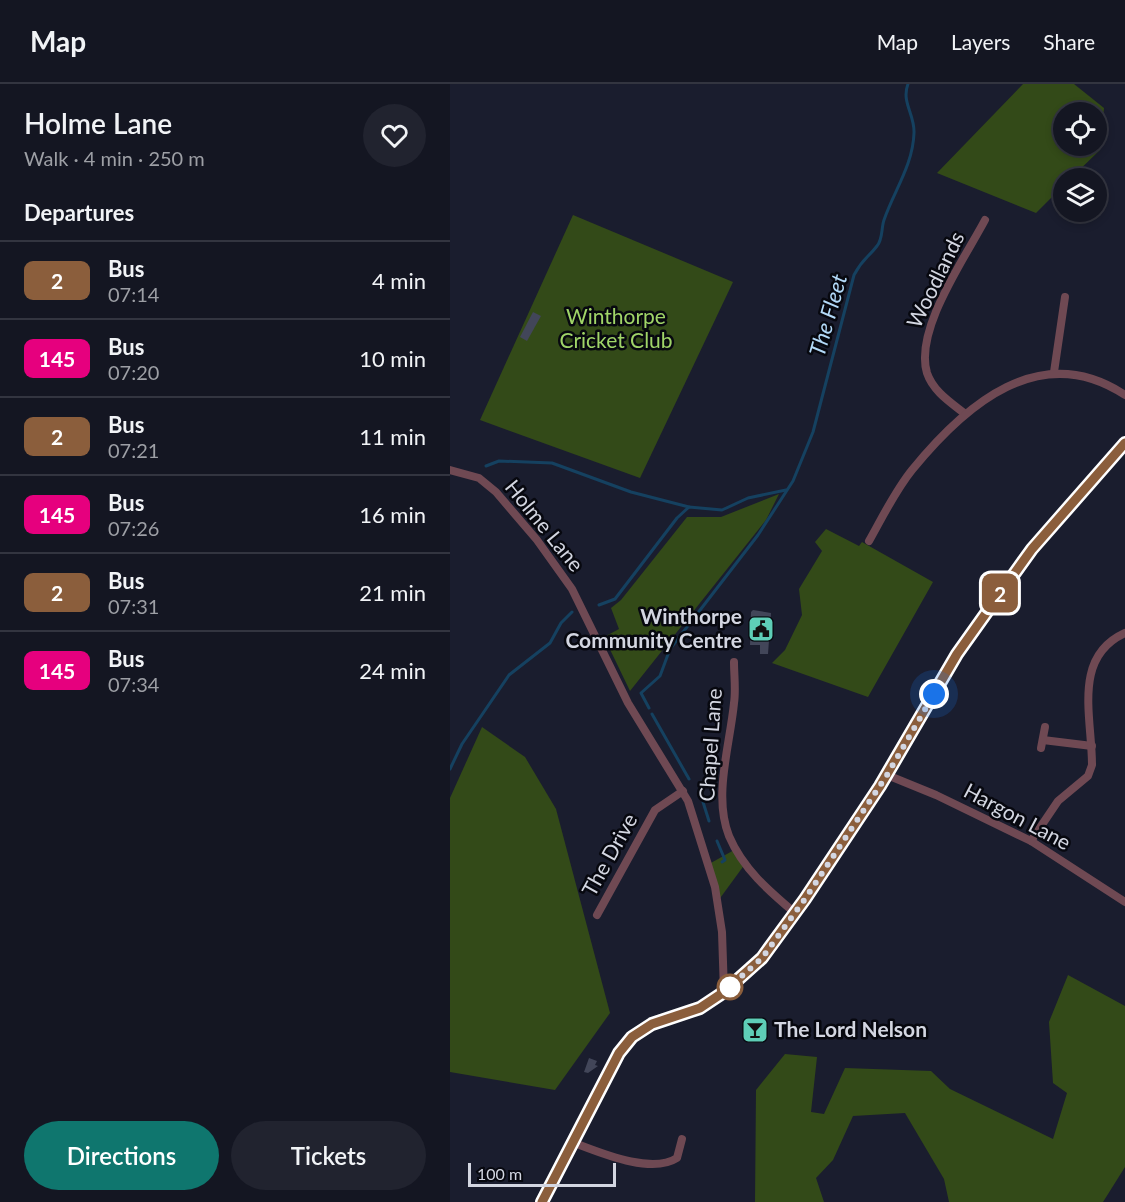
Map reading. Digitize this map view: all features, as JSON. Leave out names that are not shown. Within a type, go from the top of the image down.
[{"type":"street","name":"Woodlands","points":[[964,413],[940,395],[927,373],[925,344],[938,308],[985,220]]},
{"type":"street","points":[[1054,372],[1065,297]]},
{"type":"street","points":[[869,541],[910,472],[964,413],[1013,385],[1054,372],[1073,372],[1101,380],[1125,395]]},
{"type":"street","points":[[542,1202],[619,1053],[632,1037],[652,1024],[700,1008],[724,992],[762,958],[795,913],[887,775],[957,654],[1032,549],[1125,443]]},
{"type":"street","name":"Holme Lane","points":[[450,470],[479,478],[496,492],[537,540],[572,589],[628,702],[683,791],[715,887],[722,932],[724,992]]},
{"type":"street","points":[[1031,841],[1058,801],[1088,776],[1092,765],[1089,671],[1101,649],[1125,633]]},
{"type":"street","name":"Chapel Lane","points":[[734,662],[735,700],[723,805],[725,824],[736,849],[751,872],[795,913]]},
{"type":"street","points":[[1045,727],[1042,744],[1092,746]]},
{"type":"street","name":"Hargon Lane","points":[[887,775],[936,795],[1031,841],[1125,902]]},
{"type":"street","name":"The Drive","points":[[597,915],[655,810],[683,791]]},
{"type":"street","points":[[572,1142],[617,1159],[666,1165],[677,1158],[682,1139]]},
{"type":"green space","points":[[1023,84],[1074,84],[1096,102],[1053,102],[1053,156],[1094,156],[1081,168],[1053,168],[1053,196],[1036,213],[937,173]]},
{"type":"green space","name":"Winthorpe Cricket Club","points":[[573,215],[733,282],[640,478],[480,420]]},
{"type":"green space","points":[[779,494],[766,520],[630,691],[604,637],[619,629],[611,608],[621,600],[687,517],[721,517]]},
{"type":"green space","points":[[826,529],[859,546],[862,542],[933,582],[868,697],[772,663],[785,650],[802,615],[799,589],[822,551],[815,542]]},
{"type":"green space","points":[[482,727],[525,757],[556,809],[610,1013],[555,1090],[450,1072],[450,798]]},
{"type":"green space","points":[[736,849],[745,864],[718,901],[709,864]]},
{"type":"green space","points":[[1068,975],[1125,1006],[1125,1167],[1103,1202],[949,1202],[944,1179],[905,1113],[853,1116],[833,1160],[816,1178],[824,1202],[755,1202],[756,1090],[785,1054],[817,1057],[811,1112],[824,1114],[845,1068],[931,1071],[950,1089],[1053,1139],[1067,1093],[1053,1083],[1049,1022]]},
{"type":"building","points":[[533,312],[541,316],[527,341],[520,337]]},
{"type":"building","name":"Winthorpe Community Centre","points":[[753,610],[771,613],[768,654],[760,654],[760,645],[750,645],[751,612]]},
{"type":"building","points":[[589,1058],[597,1061],[595,1065],[598,1066],[588,1073],[584,1072]]},
{"type":"waterway","name":"The Fleet","points":[[649,708],[641,693],[660,676],[670,649],[758,535],[793,481],[813,432],[854,275],[879,243],[884,220],[910,156],[914,126],[906,97],[908,84]]},
{"type":"waterway","points":[[486,466],[499,461],[552,463],[631,492],[689,507]]},
{"type":"waterway","points":[[599,605],[615,599],[677,518],[689,507],[722,510],[748,498],[786,490]]},
{"type":"waterway","points":[[450,769],[462,744],[509,675],[550,643],[561,623],[572,612]]},
{"type":"waterway","points":[[652,714],[689,779]]},
{"type":"waterway","points":[[703,802],[709,821]]},
{"type":"waterway","points":[[717,841],[725,860],[722,862]]},
{"type":"bus line","name":"2","points":[[542,1202],[619,1053],[632,1037],[652,1024],[700,1008],[724,992],[762,958],[805,899],[880,786],[957,654],[1032,549],[1125,443]]},
{"type":"place","name":"Winthorpe Community Centre","points":[[761,629]]},
{"type":"place","name":"The Lord Nelson","points":[[755,1030]]},
{"type":"route","points":[[730,987],[724,992],[762,958],[805,899],[887,775],[934,694]]}]
